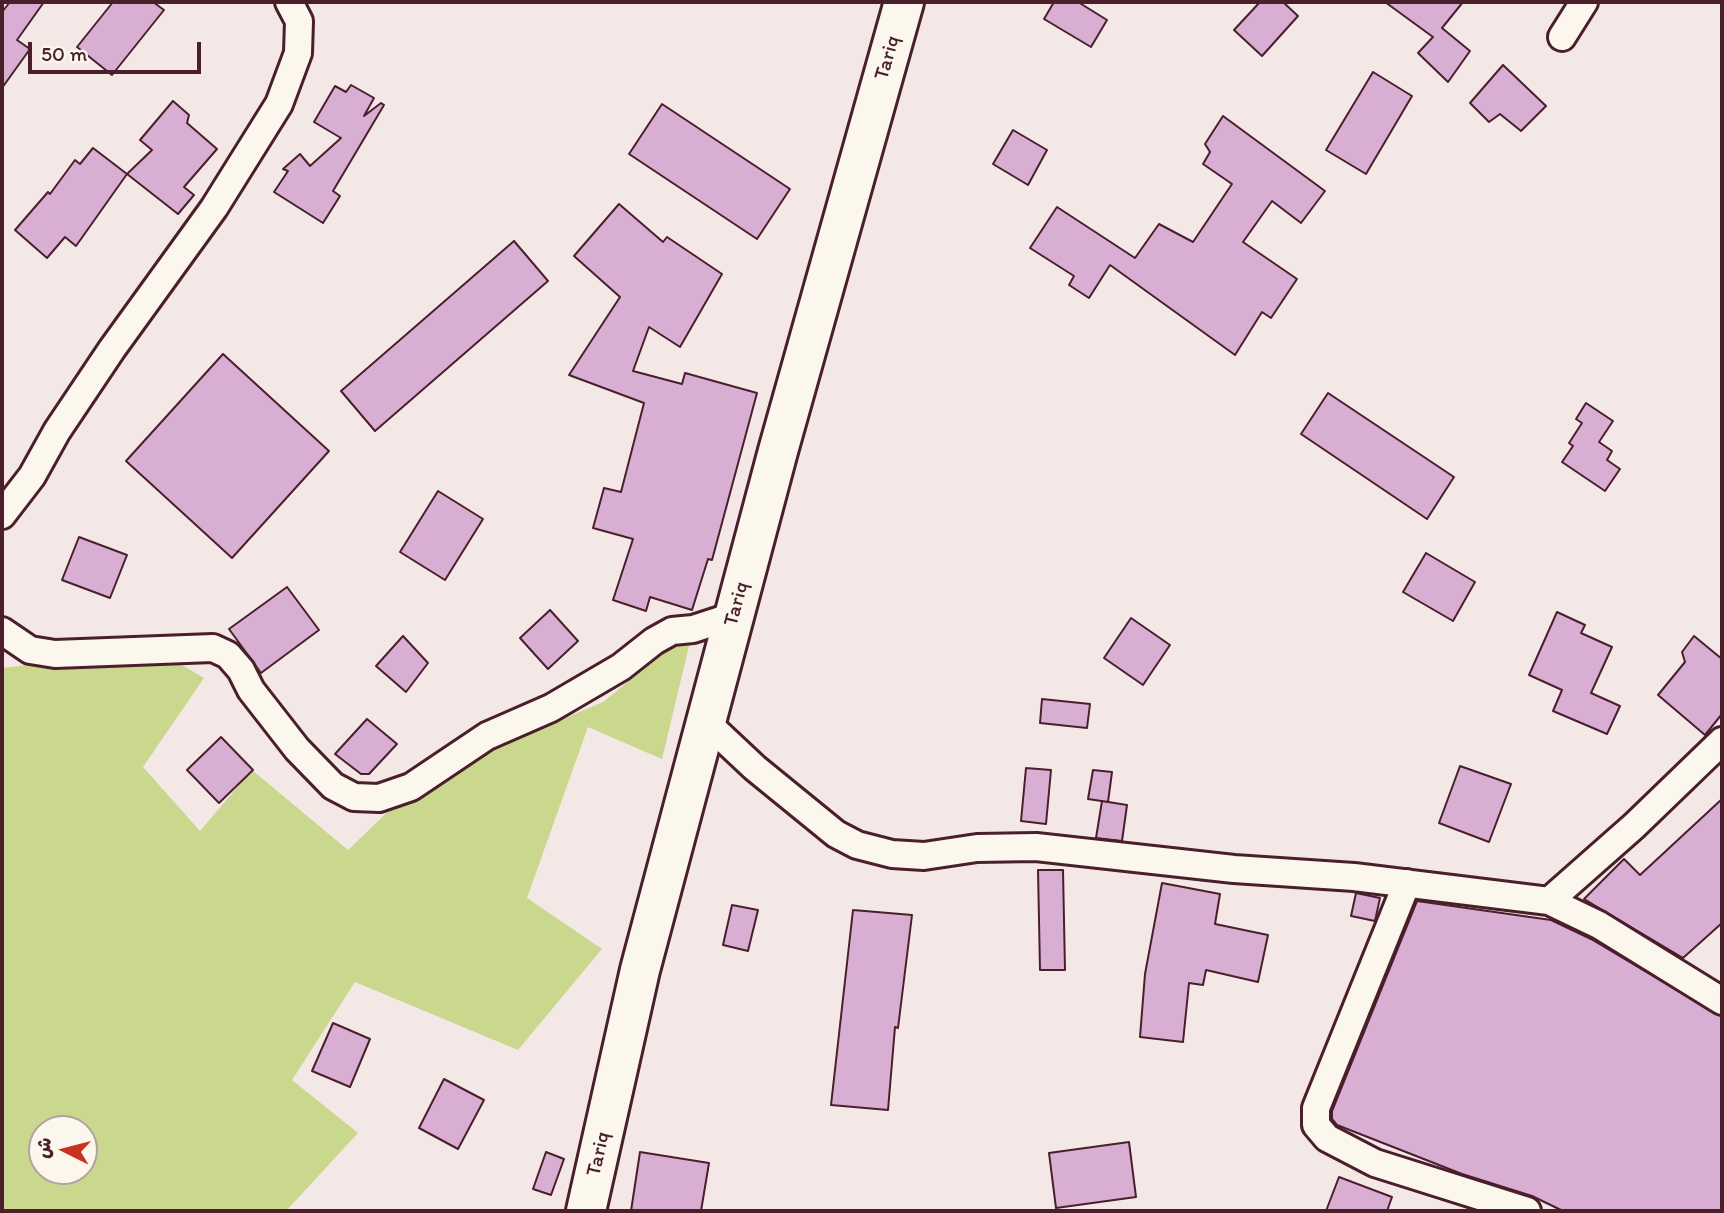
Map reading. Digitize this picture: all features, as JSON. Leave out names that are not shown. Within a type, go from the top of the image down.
[{"type":"main road","name":"Tariq","points":[[586,1211],[640,970],[733,616],[904,2]]},
{"type":"street","points":[[2,515],[32,476],[57,431],[112,349],[214,208],[279,104],[298,53],[299,21],[289,2]]},
{"type":"street","points":[[1562,37],[1584,2]]},
{"type":"street","points":[[2,631],[30,649],[55,654],[213,648],[228,655],[241,670],[251,690],[297,749],[333,786],[354,797],[379,798],[411,787],[487,736],[551,708],[621,667],[654,640],[672,631],[733,616]]},
{"type":"street","points":[[707,723],[755,768],[836,834],[857,845],[892,854],[924,856],[977,848],[1036,846],[1234,869],[1407,883],[1549,901],[1599,925],[1722,1001]]},
{"type":"street","points":[[1549,901],[1634,826],[1722,741]]},
{"type":"street","points":[[1407,883],[1316,1108],[1317,1125],[1327,1138],[1375,1163],[1527,1211]]},
{"type":"green space","points":[[693,629],[662,759],[588,727],[527,898],[602,949],[518,1050],[355,982],[292,1080],[358,1133],[286,1211],[2,1211],[2,668],[156,650],[204,678],[143,767],[200,831],[252,770],[348,850],[424,777],[603,702]]},
{"type":"building","points":[[10,2],[44,2],[17,40],[30,49],[2,88],[2,12]]},
{"type":"building","points":[[113,2],[153,2],[164,10],[112,75],[77,47]]},
{"type":"building","points":[[1054,2],[1078,2],[1107,20],[1091,47],[1044,19]]},
{"type":"building","points":[[1260,2],[1283,2],[1298,16],[1262,56],[1234,30]]},
{"type":"building","points":[[1385,2],[1463,2],[1442,28],[1470,51],[1448,82],[1418,53],[1433,37]]},
{"type":"building","points":[[1503,65],[1546,106],[1521,131],[1500,114],[1489,122],[1470,103]]},
{"type":"building","points":[[1373,72],[1412,96],[1366,174],[1326,150]]},
{"type":"building","points":[[351,85],[374,98],[364,116],[381,103],[384,105],[333,191],[340,196],[323,223],[274,192],[288,171],[283,169],[300,154],[310,166],[341,138],[314,122],[335,86],[346,92]]},
{"type":"building","points":[[173,101],[189,115],[187,123],[217,149],[184,187],[194,195],[178,214],[127,174],[152,150],[140,140]]},
{"type":"building","points":[[662,104],[790,189],[757,239],[629,154]]},
{"type":"building","points":[[1223,116],[1325,191],[1301,223],[1272,201],[1243,242],[1297,279],[1271,318],[1262,312],[1235,355],[1110,265],[1089,298],[1069,285],[1074,276],[1030,248],[1057,207],[1135,258],[1159,224],[1193,242],[1232,184],[1203,164],[1210,152],[1205,144]]},
{"type":"building","points":[[1013,130],[1047,150],[1028,185],[993,164]]},
{"type":"building","points":[[93,148],[127,174],[76,246],[65,237],[47,258],[15,230],[48,192],[50,194],[75,160],[80,164]]},
{"type":"building","points":[[619,204],[663,242],[667,237],[722,274],[680,347],[649,327],[633,371],[682,384],[685,373],[757,393],[712,560],[708,559],[692,610],[650,597],[646,611],[613,600],[633,539],[593,528],[604,488],[621,492],[644,403],[569,375],[620,297],[574,256]]},
{"type":"building","points":[[514,241],[548,281],[375,431],[341,391]]},
{"type":"building","points":[[223,354],[329,451],[232,558],[126,461]]},
{"type":"building","points":[[1328,393],[1454,477],[1427,519],[1301,434]]},
{"type":"building","points":[[1586,403],[1613,421],[1599,442],[1612,451],[1607,460],[1620,469],[1605,491],[1562,462],[1573,446],[1569,443],[1582,423],[1576,419]]},
{"type":"building","points":[[438,491],[483,519],[445,580],[400,552]]},
{"type":"building","points":[[79,537],[127,555],[110,598],[62,580]]},
{"type":"building","points":[[1426,553],[1475,582],[1453,621],[1403,592]]},
{"type":"building","points":[[287,587],[319,630],[261,673],[229,629]]},
{"type":"building","points":[[550,610],[578,641],[548,669],[520,638]]},
{"type":"building","points":[[1557,612],[1585,625],[1581,633],[1612,647],[1591,693],[1620,706],[1607,734],[1553,711],[1562,690],[1529,675]]},
{"type":"building","points":[[1131,618],[1170,645],[1143,685],[1104,658]]},
{"type":"building","points":[[403,636],[428,663],[406,692],[376,666]]},
{"type":"building","points":[[1694,636],[1722,659],[1722,714],[1705,735],[1658,695],[1685,662],[1682,652]]},
{"type":"building","points":[[1042,699],[1090,704],[1087,728],[1040,723]]},
{"type":"building","points":[[367,719],[397,744],[369,774],[361,774],[335,754]]},
{"type":"building","points":[[221,737],[253,770],[219,803],[187,770]]},
{"type":"building","points":[[1460,766],[1511,784],[1489,842],[1439,823]]},
{"type":"building","points":[[1026,768],[1051,770],[1046,824],[1021,821]]},
{"type":"building","points":[[1093,770],[1112,772],[1108,802],[1088,799]]},
{"type":"building","points":[[1722,799],[1722,923],[1683,958],[1584,899],[1624,859],[1640,875]]},
{"type":"building","points":[[1102,801],[1127,805],[1122,841],[1096,838]]},
{"type":"building","points":[[1038,870],[1063,870],[1065,970],[1040,970]]},
{"type":"building","points":[[1162,883],[1220,894],[1215,924],[1268,935],[1258,982],[1206,970],[1203,985],[1189,983],[1183,1042],[1140,1037],[1145,974]]},
{"type":"building","points":[[1356,893],[1380,898],[1375,921],[1351,916]]},
{"type":"building","points":[[1417,901],[1551,920],[1591,939],[1722,1017],[1722,1211],[1563,1211],[1532,1196],[1462,1174],[1337,1125],[1332,1119],[1332,1111]]},
{"type":"building","points":[[732,905],[758,910],[748,951],[723,945]]},
{"type":"building","points":[[853,910],[912,915],[898,1028],[895,1027],[888,1110],[831,1105]]},
{"type":"building","points":[[333,1023],[370,1039],[350,1087],[312,1071]]},
{"type":"building","points":[[444,1079],[484,1100],[458,1149],[419,1128]]},
{"type":"building","points":[[1129,1142],[1136,1197],[1056,1208],[1049,1153]]},
{"type":"building","points":[[546,1152],[564,1159],[551,1195],[533,1189]]},
{"type":"building","points":[[640,1152],[709,1163],[701,1211],[631,1211]]},
{"type":"building","points":[[1339,1177],[1392,1197],[1387,1211],[1326,1211]]}]
